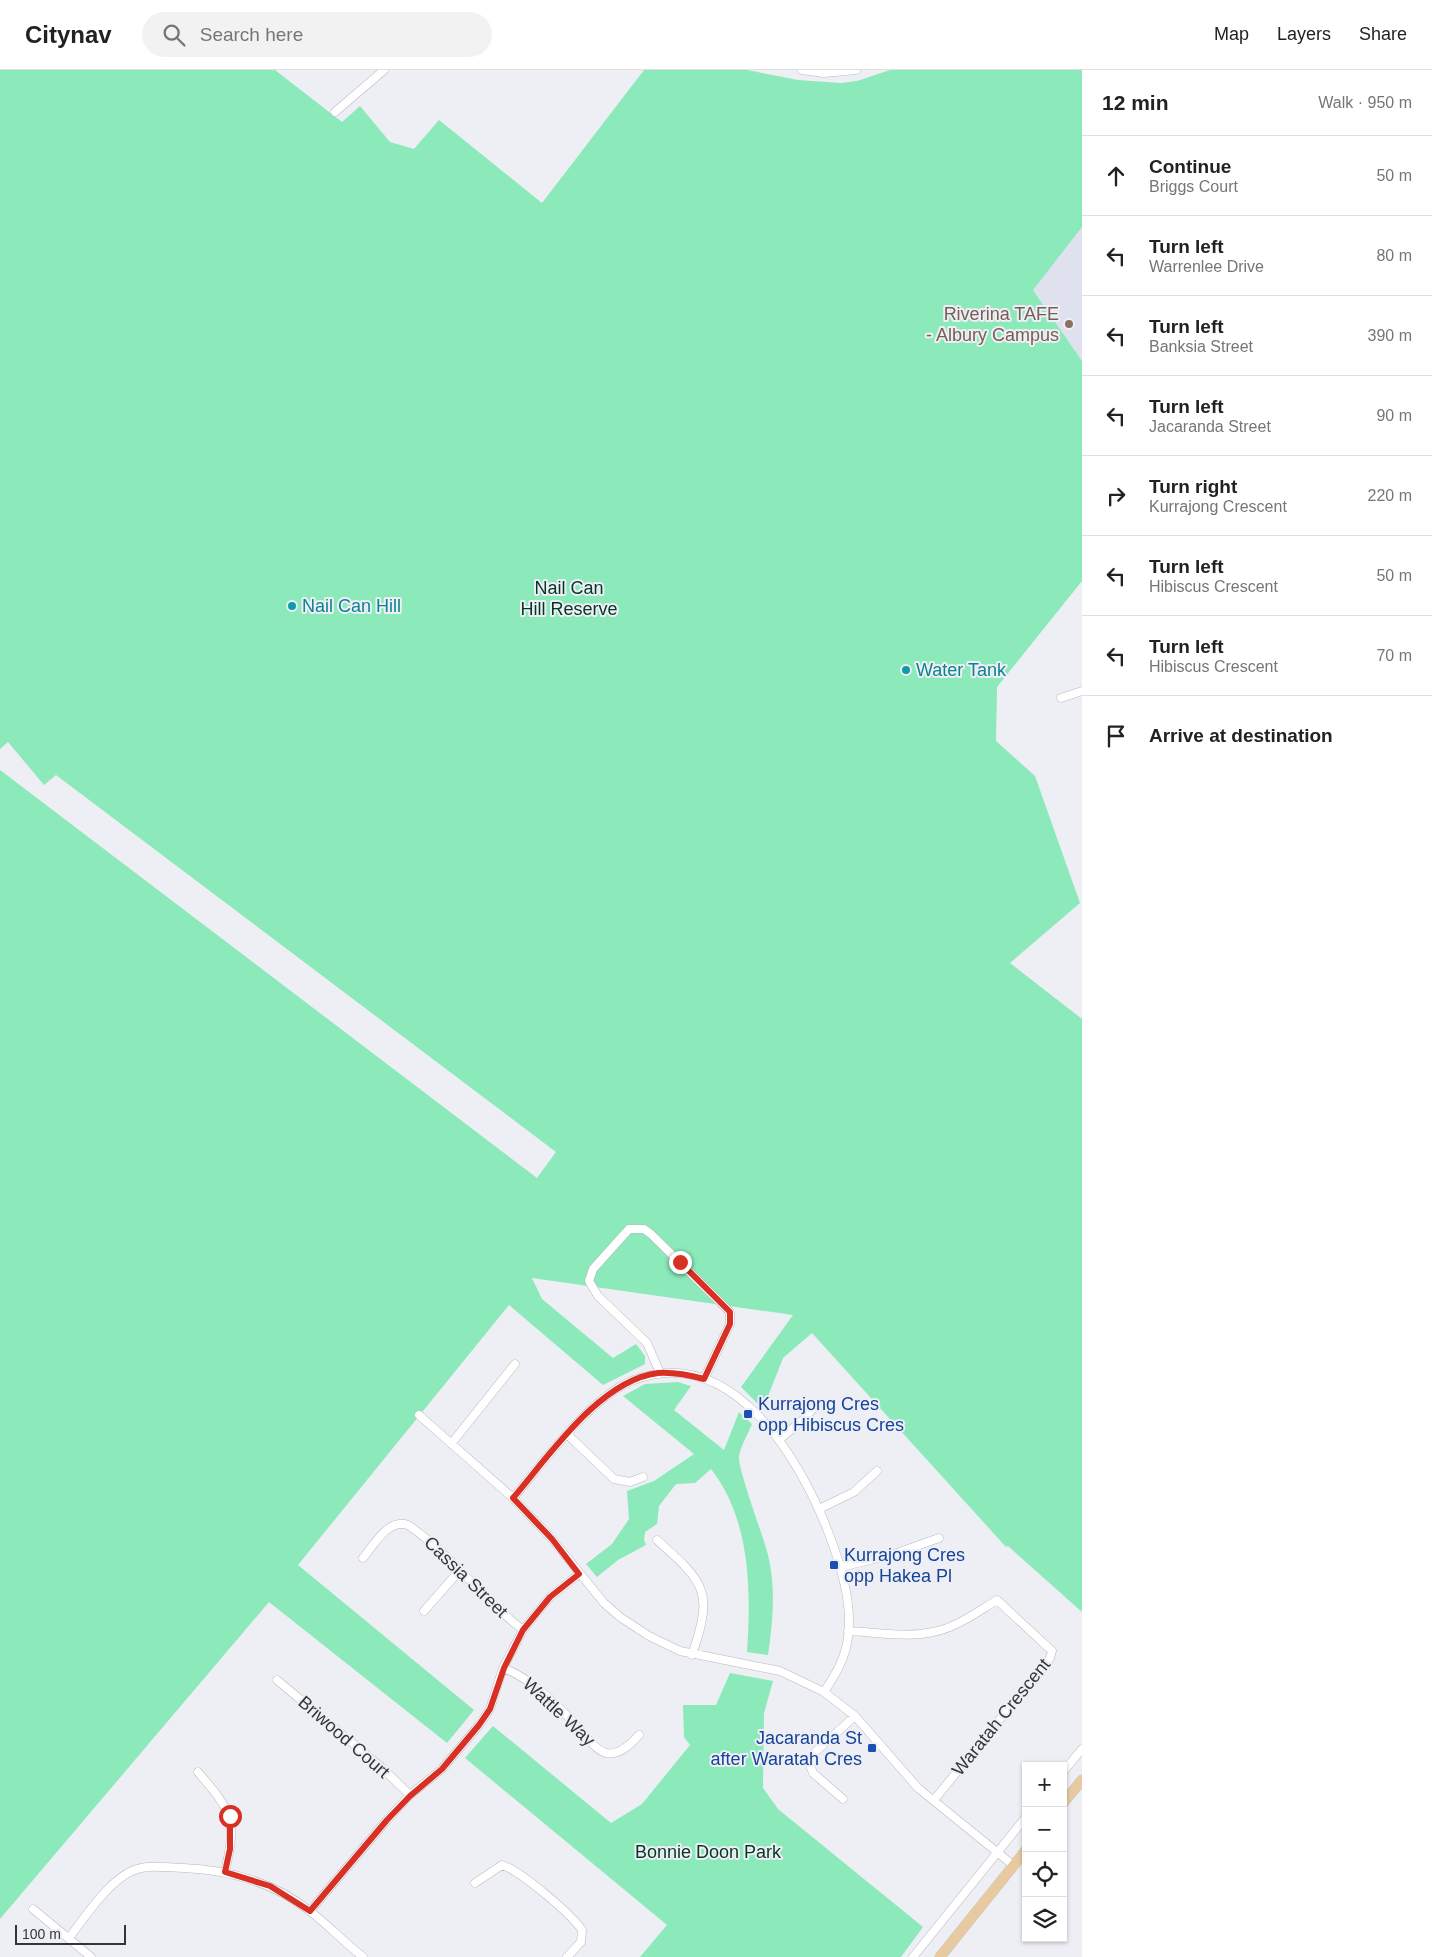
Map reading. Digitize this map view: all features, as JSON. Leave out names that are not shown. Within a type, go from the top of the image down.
[{"type":"main road","points":[[1067,1798],[1082,1780]]},
{"type":"main road","points":[[940,1957],[1024,1852]]},
{"type":"street","points":[[335,112],[384,70]]},
{"type":"street","points":[[802,70],[824,73],[856,70]]},
{"type":"street","points":[[1061,698],[1082,691]]},
{"type":"street","points":[[660,1373],[647,1343],[598,1296],[589,1281],[593,1269],[629,1229],[638,1228],[651,1234],[730,1312],[730,1324],[704,1379]]},
{"type":"street","points":[[450,1444],[515,1364]]},
{"type":"street","points":[[513,1498],[594,1406],[611,1392],[634,1380],[660,1373],[681,1373],[704,1379],[741,1400],[780,1439],[798,1466],[819,1508],[841,1567],[847,1606],[847,1647],[842,1663],[824,1692]]},
{"type":"street","points":[[780,1439],[805,1418],[817,1404]]},
{"type":"street","points":[[419,1415],[513,1498],[552,1539],[604,1604],[626,1622],[664,1644],[692,1655],[759,1665],[780,1671],[824,1692],[855,1716],[909,1779],[1013,1865]]},
{"type":"street","points":[[568,1435],[614,1479],[630,1482],[643,1477]]},
{"type":"street","points":[[819,1508],[854,1492],[877,1471]]},
{"type":"street","name":"Cassia Street","points":[[363,1558],[389,1528],[403,1524],[437,1547],[501,1613],[523,1630]]},
{"type":"street","points":[[841,1567],[894,1554],[939,1538]]},
{"type":"street","points":[[657,1540],[690,1569],[699,1584],[703,1599],[703,1615],[692,1655]]},
{"type":"street","points":[[424,1611],[460,1570]]},
{"type":"street","points":[[310,1911],[410,1796],[442,1769],[479,1725],[490,1709],[504,1668],[523,1630],[550,1597],[579,1574]]},
{"type":"street","name":"Waratah Crescent","points":[[848,1631],[911,1634],[934,1632],[961,1622],[998,1600],[1052,1651],[1050,1658],[934,1800]]},
{"type":"street","name":"Wattle Way","points":[[504,1668],[516,1673],[562,1711],[598,1749],[608,1754],[618,1751],[629,1746],[638,1735]]},
{"type":"street","name":"Briwood Court","points":[[277,1680],[381,1766],[410,1796]]},
{"type":"street","points":[[843,1799],[813,1773],[810,1764],[814,1752],[855,1716]]},
{"type":"street","points":[[1067,1767],[1082,1749]]},
{"type":"street","points":[[198,1772],[223,1802],[230,1816],[230,1849],[225,1872]]},
{"type":"street","points":[[913,1957],[1022,1822]]},
{"type":"street","points":[[475,1883],[497,1867],[502,1866],[512,1869],[568,1914],[582,1930],[580,1942],[567,1957]]},
{"type":"street","points":[[69,1938],[106,1892],[134,1870],[148,1867],[225,1872],[270,1886],[310,1911],[363,1957]]},
{"type":"street","points":[[33,1909],[91,1957]]},
{"type":"shaded area","name":"Riverina TAFE - Albury Campus","points":[[1082,226],[1082,361],[1032,288]]},
{"type":"green space","name":"Nail Can Hill Reserve","points":[[0,70],[275,70],[342,122],[360,106],[390,142],[414,149],[439,120],[542,203],[644,70],[747,70],[798,80],[841,83],[857,81],[890,70],[1082,70],[1082,227],[1033,290],[1082,361],[1082,581],[997,687],[996,741],[1035,776],[1080,903],[1010,963],[1082,1019],[1082,1612],[1008,1546],[1006,1547],[812,1333],[783,1358],[763,1409],[741,1387],[793,1315],[532,1278],[542,1299],[613,1358],[636,1344],[645,1356],[645,1364],[603,1385],[509,1305],[298,1565],[474,1710],[447,1743],[269,1602],[0,1919],[0,770],[537,1178],[556,1152],[56,775],[44,785],[8,742],[0,749]]},
{"type":"green space","points":[[678,1382],[691,1386],[674,1410],[724,1450],[739,1412],[752,1424],[739,1456],[742,1474],[771,1567],[773,1605],[768,1655],[747,1652],[749,1605],[746,1557],[734,1511],[724,1489],[711,1469],[695,1483],[676,1484],[659,1506],[657,1524],[645,1532],[644,1540],[646,1545],[618,1560],[597,1577],[586,1564],[612,1544],[629,1519],[627,1491],[654,1481],[694,1454],[623,1396],[645,1384]]},
{"type":"green space","name":"Bonnie Doon Park","points":[[730,1673],[773,1681],[764,1713],[763,1788],[778,1809],[923,1927],[901,1957],[640,1957],[667,1925],[465,1758],[493,1726],[611,1823],[642,1804],[690,1745],[684,1737],[683,1705],[716,1705]]},
{"type":"place","name":"Riverina TAFE - Albury Campus","points":[[1069,324]]},
{"type":"place","name":"Nail Can Hill","points":[[292,606]]},
{"type":"place","name":"Water Tank","points":[[906,670]]},
{"type":"place","name":"Kurrajong Cres opp Hibiscus Cres","points":[[748,1414]]},
{"type":"place","name":"Kurrajong Cres opp Hakea Pl","points":[[834,1565]]},
{"type":"place","name":"Jacaranda St after Waratah Cres","points":[[872,1748]]},
{"type":"route","points":[[230,1816],[230,1849],[225,1872],[253,1879],[270,1886],[310,1911],[387,1820],[410,1796],[442,1769],[479,1725],[490,1709],[504,1668],[523,1630],[550,1597],[579,1574],[552,1539],[513,1498],[589,1411],[622,1385],[660,1373],[681,1373],[704,1379],[707,1369],[730,1324],[730,1312],[680,1262]]}]
